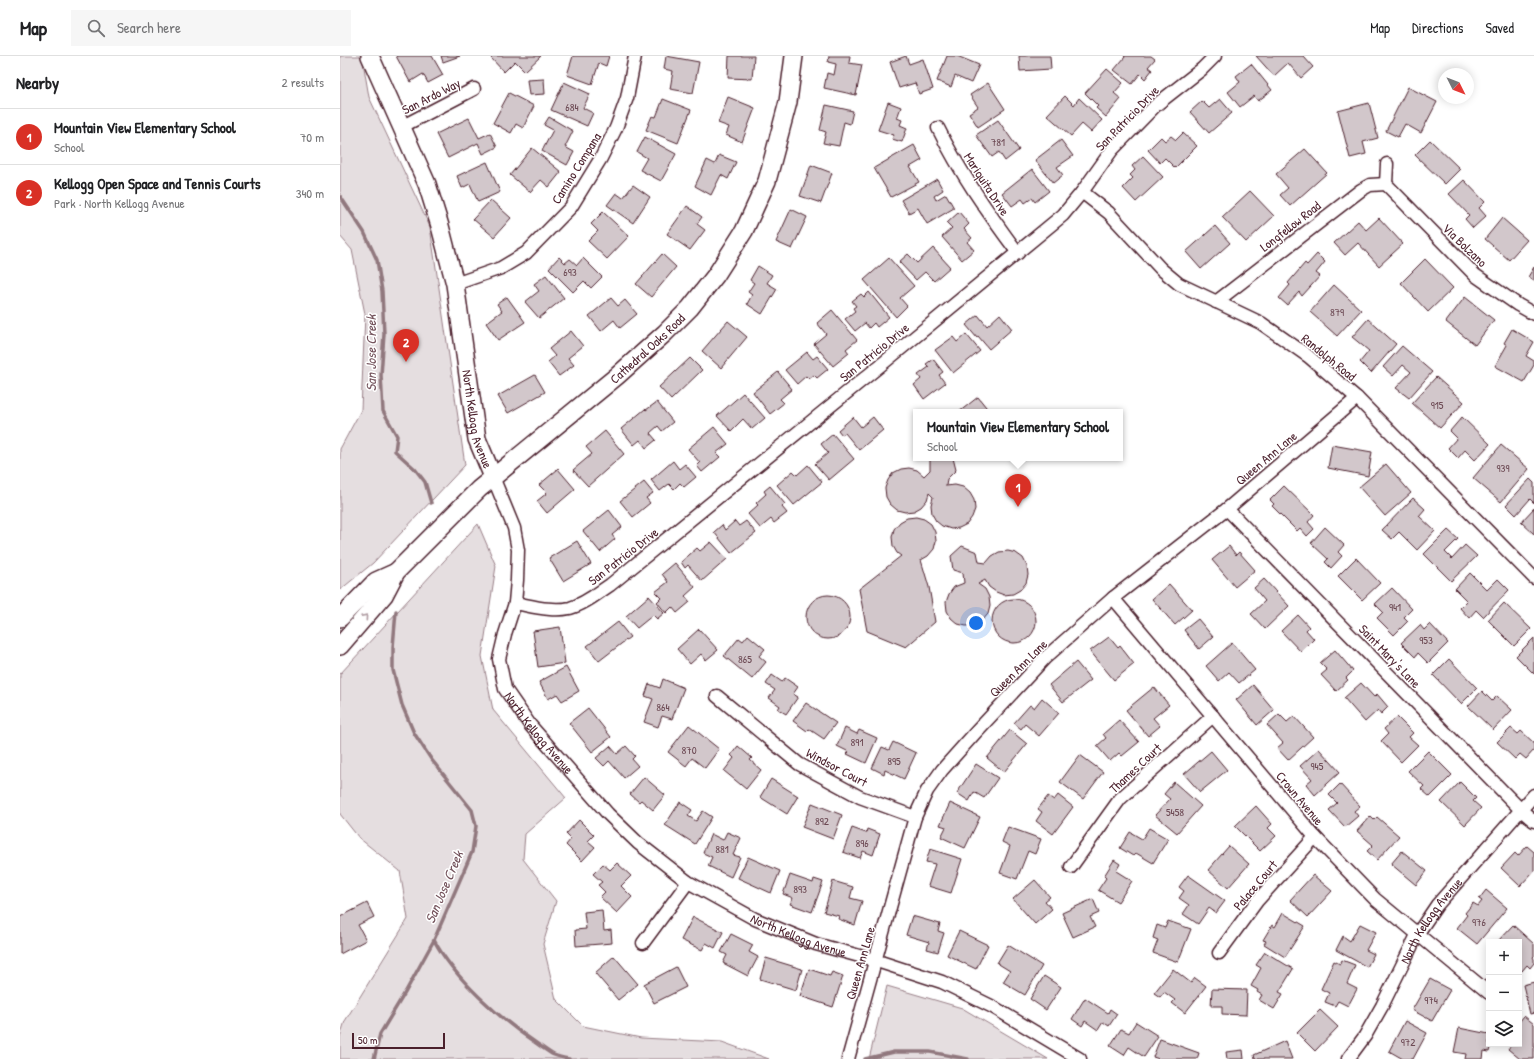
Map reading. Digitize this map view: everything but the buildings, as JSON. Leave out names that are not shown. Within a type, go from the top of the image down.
[{"type":"main road","name":"North Kellogg Avenue","points":[[370,56],[427,184],[440,226],[455,284],[477,439],[492,477]]},
{"type":"main road","name":"Cathedral Oaks Road","points":[[340,646],[384,595],[396,572],[492,477],[617,376],[665,333],[690,308],[716,275],[744,231],[767,180],[788,102],[794,56]]},
{"type":"main road","name":"Cathedral Oaks Road","points":[[340,618],[376,581],[396,572]]},
{"type":"street","name":"Camino Compana","points":[[455,284],[501,268],[526,253],[571,207],[601,158],[616,128],[628,98],[635,56]]},
{"type":"street","name":"San Patricio Drive","points":[[514,603],[547,609],[570,608],[595,596],[610,585],[1063,215],[1082,192],[1112,150],[1156,105],[1202,69],[1215,56]]},
{"type":"street","name":"San Ardo Way","points":[[401,127],[474,89]]},
{"type":"street","name":"Mariquita Drive","points":[[938,128],[950,153],[980,202],[1018,252]]},
{"type":"street","points":[[1386,184],[1387,164]]},
{"type":"street","name":"Longfellow Road","points":[[1216,302],[1360,190],[1370,185],[1386,184]]},
{"type":"street","name":"Via Bolzano","points":[[1386,184],[1476,275],[1518,305],[1534,314]]},
{"type":"street","name":"Randolph Road","points":[[1082,192],[1109,213],[1161,269],[1179,284],[1261,323],[1308,356],[1357,398],[1534,578]]},
{"type":"street","name":"Queen Ann Lane","points":[[849,1054],[915,817],[927,791],[942,770],[1045,658],[1113,598],[1227,509],[1357,398]]},
{"type":"street","name":"North Kellogg Avenue","points":[[492,477],[514,528],[518,550],[517,580],[514,603],[499,659],[505,689],[530,725],[608,814],[638,843],[688,882],[755,920],[816,944],[874,960],[942,982],[993,1007],[1080,1059]]},
{"type":"street","name":"Saint Mary's Lane","points":[[1227,509],[1534,822]]},
{"type":"street","name":"Crown Avenue","points":[[1113,598],[1315,837],[1375,899],[1486,990]]},
{"type":"street","name":"Windsor Court","points":[[716,696],[799,764],[860,796],[915,817]]},
{"type":"street","name":"Thames Court","points":[[1071,867],[1120,799],[1213,716]]},
{"type":"street","name":"North Kellogg Avenue","points":[[1348,1059],[1365,1036],[1382,1006],[1418,933],[1437,905],[1534,795]]},
{"type":"street","name":"Palace Court","points":[[1219,953],[1257,901],[1315,837]]},
{"type":"street","points":[[643,943],[688,882]]},
{"type":"shaded area","points":[[340,56],[362,56],[369,97],[430,227],[465,465],[373,563],[340,590],[340,449],[361,410],[365,314],[352,250],[340,236]]},
{"type":"shaded area","points":[[478,524],[496,566],[482,656],[493,710],[566,798],[525,834],[523,859],[556,901],[543,944],[556,999],[583,1026],[641,1038],[722,1042],[769,1059],[340,1059],[340,1037],[345,1021],[408,919],[400,871],[359,838],[340,814],[340,674]]},
{"type":"shaded area","points":[[887,986],[962,1008],[1048,1059],[869,1059]]},
{"type":"waterway","name":"San Jose Creek","points":[[340,196],[364,232],[377,260],[382,291],[384,334],[381,375],[383,411],[397,436],[395,451],[415,469],[425,482],[431,503]]},
{"type":"waterway","name":"San Jose Creek","points":[[374,1059],[380,1034],[434,940],[472,852],[476,826],[472,810],[431,759],[414,733],[402,705],[393,670],[396,611]]},
{"type":"waterway","points":[[434,940],[453,969],[493,1010],[522,1033],[556,1056],[569,1059]]},
{"type":"waterway","points":[[865,1059],[894,1052],[930,1052],[968,1059]]},
{"type":"place","name":"Kellogg Open Space and Tennis Courts","points":[[406,362]]},
{"type":"place","name":"Mountain View Elementary School","points":[[1018,507]]}]
